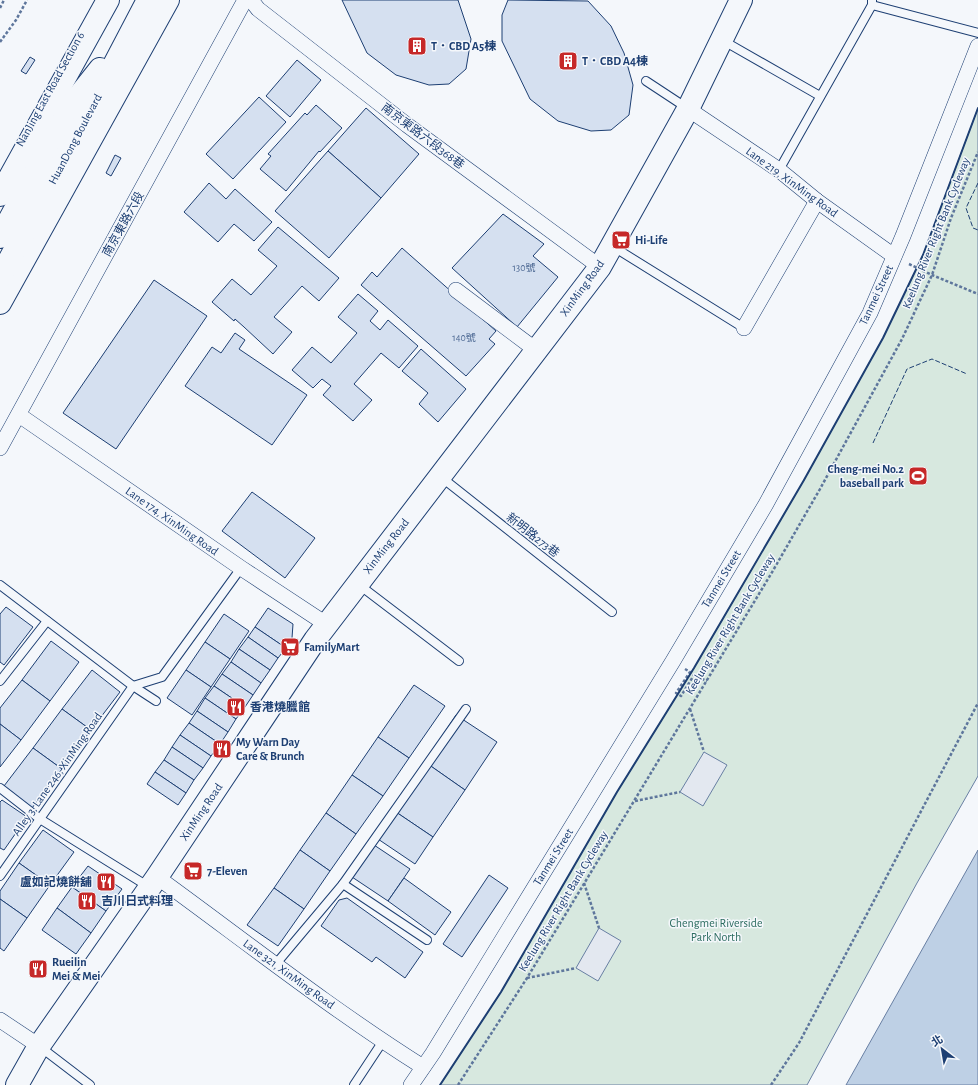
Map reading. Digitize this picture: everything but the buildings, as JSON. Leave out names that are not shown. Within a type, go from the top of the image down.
[{"type":"main road","name":"NanJing East Road Section 6","points":[[0,177],[99,0]]},
{"type":"main road","points":[[0,195],[108,0]]},
{"type":"main road","name":"HuanDong Boulevard","points":[[0,277],[148,0]]},
{"type":"main road","points":[[0,303],[168,0]]},
{"type":"main road","name":"XinMing Road","points":[[17,1085],[39,1046],[153,882],[326,624],[600,267],[688,109],[741,0]]},
{"type":"main road","points":[[73,103],[95,22]]},
{"type":"main road","points":[[0,237],[73,103],[132,29]]},
{"type":"street","name":"南京東路六段","points":[[0,448],[245,0]]},
{"type":"street","name":"南京東路六段368巷","points":[[251,0],[258,9],[407,126],[600,267]]},
{"type":"street","name":"Tanmei Street","points":[[411,1085],[673,662],[766,504],[870,313],[978,46]]},
{"type":"street","name":"Lane 219, XinMing Road","points":[[688,109],[779,170],[817,200],[894,256]]},
{"type":"street","points":[[744,328],[817,200]]},
{"type":"street","points":[[456,290],[536,350]]},
{"type":"street","name":"Lane 174, XinMing Road","points":[[19,415],[241,568],[326,624]]},
{"type":"street","name":"Lane 321, XinMing Road","points":[[153,882],[275,965],[382,1041],[423,1067]]},
{"type":"street","points":[[0,1020],[39,1046]]},
{"type":"lane","points":[[779,170],[872,2],[978,33]]},
{"type":"lane","points":[[722,40],[820,96]]},
{"type":"lane","points":[[646,80],[688,109]]},
{"type":"lane","points":[[612,246],[744,328]]},
{"type":"lane","name":"新明路273巷","points":[[440,477],[612,612]]},
{"type":"lane","points":[[133,686],[162,677],[241,568]]},
{"type":"lane","points":[[357,584],[459,662]]},
{"type":"lane","points":[[0,585],[133,686],[156,701]]},
{"type":"lane","points":[[0,681],[47,621]]},
{"type":"lane","name":"Alley 3, Lane 246, XinMing Road","points":[[0,876],[133,686]]},
{"type":"lane","points":[[275,965],[343,884],[466,710]]},
{"type":"lane","points":[[0,788],[40,818],[153,882]]},
{"type":"lane","points":[[343,884],[427,940]]},
{"type":"lane","points":[[354,1085],[382,1041]]},
{"type":"lane","points":[[39,1046],[90,1085]]},
{"type":"path","points":[[0,8],[4,0]]},
{"type":"path","points":[[0,42],[16,20],[27,0]]},
{"type":"path","name":"Keelung River Right Bank Cycleway","points":[[458,1085],[527,978],[707,681],[820,489],[902,339],[932,275],[951,218],[978,152]]},
{"type":"path","points":[[894,256],[932,275],[978,294]]},
{"type":"path","points":[[690,672],[676,693],[681,696],[694,675],[707,681]]},
{"type":"path","points":[[771,1085],[799,1044],[978,703]]},
{"type":"path","points":[[690,709],[704,752]]},
{"type":"path","points":[[634,801],[680,792]]},
{"type":"path","points":[[584,883],[599,928]]},
{"type":"path","points":[[527,978],[576,968]]},
{"type":"green space","name":"Chengmei Riverside Park North","points":[[978,108],[978,776],[917,883],[807,1085],[440,1085],[501,992],[617,792],[694,668],[804,480],[883,338],[923,255]]},
{"type":"shaded area","points":[[704,752],[727,765],[703,806],[680,792]]},
{"type":"shaded area","points":[[599,928],[621,941],[598,981],[576,968]]},
{"type":"water","points":[[978,850],[978,1085],[846,1085]]},
{"type":"fence","points":[[978,183],[966,208],[973,228],[978,230]]},
{"type":"fence","points":[[873,443],[907,369],[932,359],[967,374]]},
{"type":"wall","points":[[440,1085],[501,992],[617,792],[694,668],[804,480],[883,338],[923,255],[978,108]]},
{"type":"place","name":"T．CBD A5棟","points":[[417,46]]},
{"type":"place","name":"T．CBD A4棟","points":[[568,61]]},
{"type":"place","name":"Hi-Life","points":[[621,240]]},
{"type":"place","name":"Cheng-mei No.2 baseball park","points":[[918,476]]},
{"type":"place","name":"FamilyMart","points":[[290,647]]},
{"type":"place","name":"香港燒臘館","points":[[236,707]]},
{"type":"place","name":"My Warn Day Care & Brunch","points":[[222,749]]},
{"type":"place","name":"7-Eleven","points":[[193,871]]},
{"type":"place","name":"盧如記燒餅舖","points":[[106,882]]},
{"type":"place","name":"吉川日式料理","points":[[87,901]]},
{"type":"place","name":"Rueilin Mei & Mei","points":[[38,969]]}]
